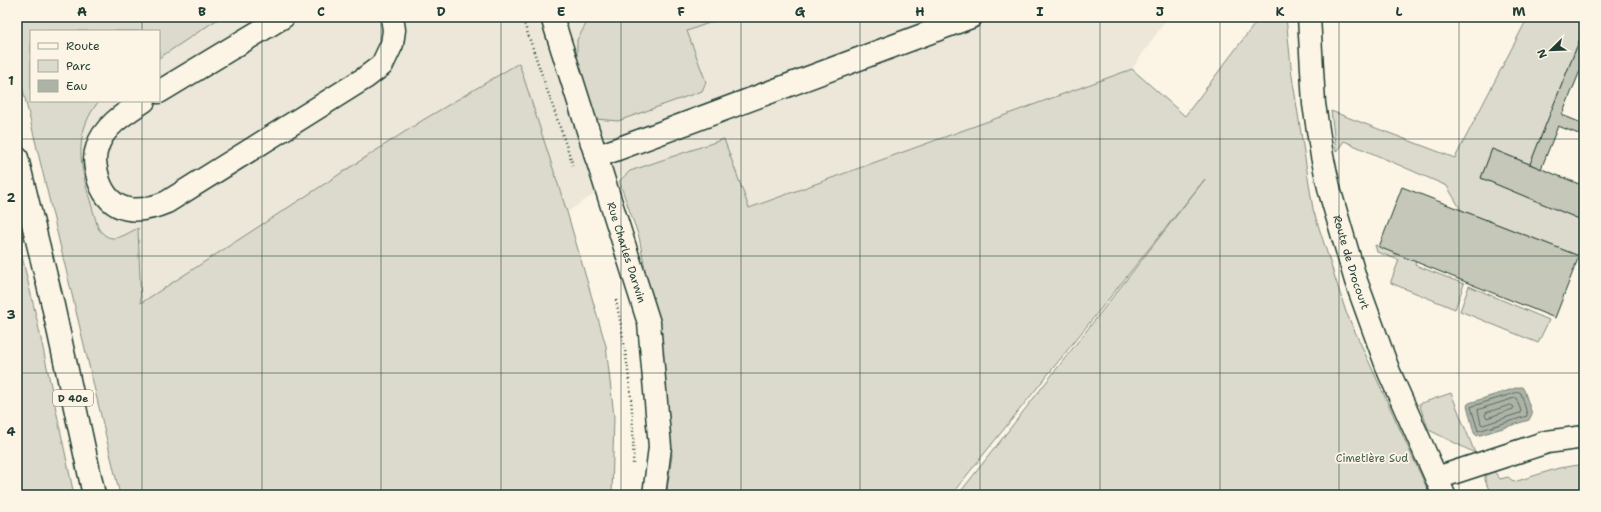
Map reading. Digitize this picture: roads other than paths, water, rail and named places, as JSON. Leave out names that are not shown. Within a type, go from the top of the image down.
[{"type":"street","points":[[160,91],[283,17]]},
{"type":"street","points":[[142,102],[126,112],[104,133],[97,148],[95,164],[100,184],[107,196],[123,208],[133,210],[148,209],[167,202],[365,78],[382,65],[392,44],[394,30],[392,17]]},
{"type":"street","name":"Rue Charles Darwin","points":[[552,17],[649,323],[660,447],[654,495]]},
{"type":"street","points":[[596,157],[971,17]]},
{"type":"street","name":"Route de Drocourt","points":[[1309,17],[1314,104],[1322,156],[1330,192],[1356,281],[1389,372],[1440,487]]},
{"type":"street","name":"D 40e","points":[[17,158],[52,301],[94,495]]},
{"type":"street","points":[[1440,487],[1546,442],[1584,437]]},
{"type":"water","points":[[1522,387],[1524,390],[1532,414],[1529,420],[1477,436],[1474,433],[1467,405],[1469,403]]},
{"type":"park label","name":"Cimetière Sud","points":[[1372,458]]}]
